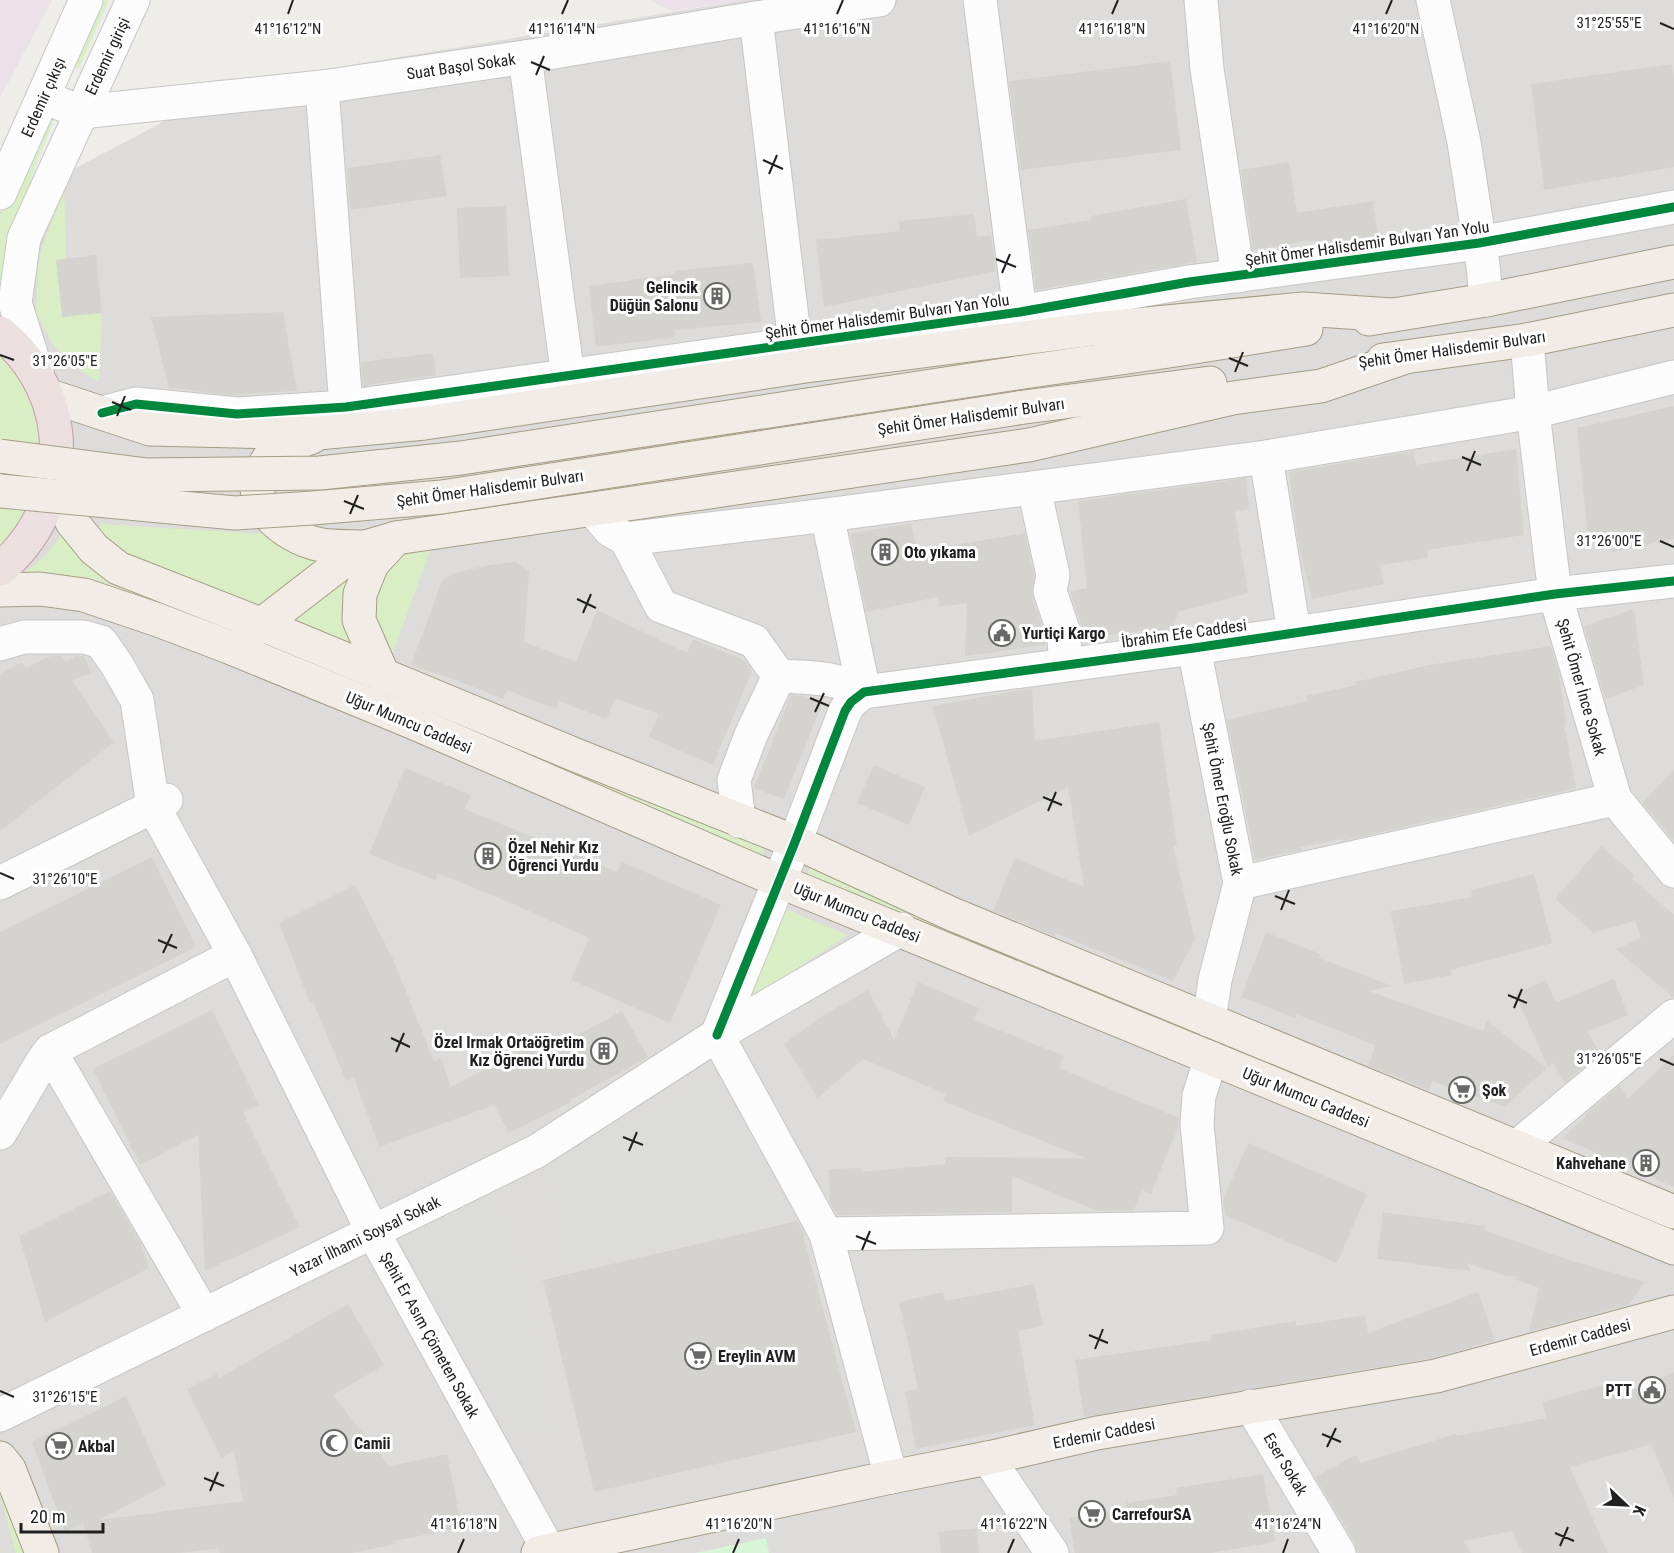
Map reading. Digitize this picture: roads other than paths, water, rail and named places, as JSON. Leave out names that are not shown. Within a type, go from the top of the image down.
[{"type":"highway","points":[[0,333],[15,345],[43,386],[57,437],[55,481],[41,520],[17,555],[0,569]]},
{"type":"main road","name":"Şehit Ömer Halisdemir Bulvarı","points":[[0,456],[147,475],[320,473],[473,457],[1176,350],[1486,300],[1674,262]]},
{"type":"main road","name":"Şehit Ömer Halisdemir Bulvarı","points":[[43,386],[102,413],[150,429],[318,433],[425,423],[806,366],[1093,328],[1303,309],[1392,315]]},
{"type":"main road","name":"Şehit Ömer Halisdemir Bulvarı","points":[[0,491],[235,513],[442,497],[1018,408],[1527,340],[1674,310]]},
{"type":"main road","points":[[229,647],[263,625],[324,575],[365,547],[396,537],[1029,445],[1233,398],[1322,386],[1403,358]]},
{"type":"main road","name":"Şehit Ömer Halisdemir Bulvarı","points":[[318,433],[273,453],[262,467],[256,480],[256,495],[272,520],[291,534],[311,543],[365,547]]},
{"type":"main road","name":"Uğur Mumcu Caddesi","points":[[55,481],[72,522],[94,549],[118,568],[795,842],[952,914],[1674,1212]]},
{"type":"main road","points":[[383,675],[359,620],[360,594],[372,564],[396,537]]},
{"type":"main road","name":"Uğur Mumcu Caddesi","points":[[0,590],[40,589],[84,595],[229,647],[412,722],[779,881],[901,929],[1674,1248]]},
{"type":"main road","name":"Erdemir Caddesi","points":[[544,1552],[1097,1433],[1436,1376],[1672,1311]]},
{"type":"main road","points":[[0,1458],[9,1469],[42,1553]]},
{"type":"street","name":"Erdemir çıkışı","points":[[0,193],[86,0]]},
{"type":"street","name":"Erdemir girişi","points":[[43,386],[15,303],[24,238],[133,0]]},
{"type":"street","name":"Suat Başol Sokak","points":[[43,97],[81,112],[322,87],[879,0]]},
{"type":"street","points":[[980,0],[1020,312]]},
{"type":"street","points":[[1201,0],[1207,69],[1238,276]]},
{"type":"street","points":[[1432,0],[1464,142],[1486,300]]},
{"type":"street","points":[[756,18],[795,343]]},
{"type":"street","points":[[525,57],[568,377]]},
{"type":"street","points":[[322,87],[346,407]]},
{"type":"street","name":"Şehit Ömer Halisdemir Bulvarı Yan Yolu","points":[[102,413],[136,404],[237,414],[346,407],[1020,312],[1189,282],[1479,243],[1674,207]]},
{"type":"street","name":"Şehit Ömer İnce Sokak","points":[[1527,340],[1533,412],[1555,594],[1615,799],[1674,871]]},
{"type":"street","points":[[626,539],[1266,457],[1533,412],[1674,377]]},
{"type":"street","points":[[1266,457],[1294,632]]},
{"type":"street","points":[[1034,488],[1053,576],[1050,591],[1063,630],[1066,664]]},
{"type":"street","points":[[593,510],[610,530],[626,539],[661,606],[754,641],[779,676]]},
{"type":"street","points":[[827,515],[864,692]]},
{"type":"street","name":"İbrahim Efe Caddesi","points":[[864,692],[1194,648],[1555,594],[1674,581]]},
{"type":"street","name":"Şehit Er Asım Çömeten Sokak","points":[[0,644],[24,637],[84,637],[102,642],[117,665],[137,700],[160,803],[373,1232],[544,1552]]},
{"type":"street","name":"Şehit Ömer Eroğlu Sokak","points":[[1194,648],[1240,883],[1215,980],[1209,1020]]},
{"type":"street","points":[[779,676],[819,677],[844,682],[864,692]]},
{"type":"street","points":[[739,821],[734,780],[751,735],[779,676]]},
{"type":"street","points":[[864,692],[851,702],[845,711],[717,1035],[826,1234],[891,1477]]},
{"type":"street","points":[[1240,883],[1615,799]]},
{"type":"street","points":[[0,883],[160,803]]},
{"type":"street","name":"Yazar İlhami Soysal Sokak","points":[[0,1415],[537,1150],[717,1035],[901,929]]},
{"type":"street","points":[[0,1133],[50,1051],[235,955]]},
{"type":"street","points":[[1518,1146],[1674,1016]]},
{"type":"street","points":[[50,1051],[204,1315]]},
{"type":"street","points":[[826,1234],[1207,1228],[1197,1124],[1199,1096],[1211,1058]]},
{"type":"street","name":"Eser Sokak","points":[[1251,1406],[1339,1553]]},
{"type":"street","points":[[988,1458],[1052,1553]]},
{"type":"place","name":"Gelincik Düğün Salonu","points":[[717,296]]},
{"type":"place","name":"Oto yıkama","points":[[885,552]]},
{"type":"place","name":"Yurtiçi Kargo","points":[[1002,633]]},
{"type":"place","name":"Özel Nehir Kız Öğrenci Yurdu","points":[[488,856]]},
{"type":"place","name":"Özel Irmak Ortaöğretim Kız Öğrenci Yurdu","points":[[604,1051]]},
{"type":"place","name":"Şok","points":[[1462,1090]]},
{"type":"place","name":"Kahvehane","points":[[1646,1163]]},
{"type":"place","name":"Ereylin AVM","points":[[698,1356]]},
{"type":"place","name":"PTT","points":[[1652,1390]]},
{"type":"place","name":"Camii","points":[[334,1443]]},
{"type":"place","name":"Akbal","points":[[59,1446]]},
{"type":"place","name":"CarrefourSA","points":[[1092,1514]]}]
